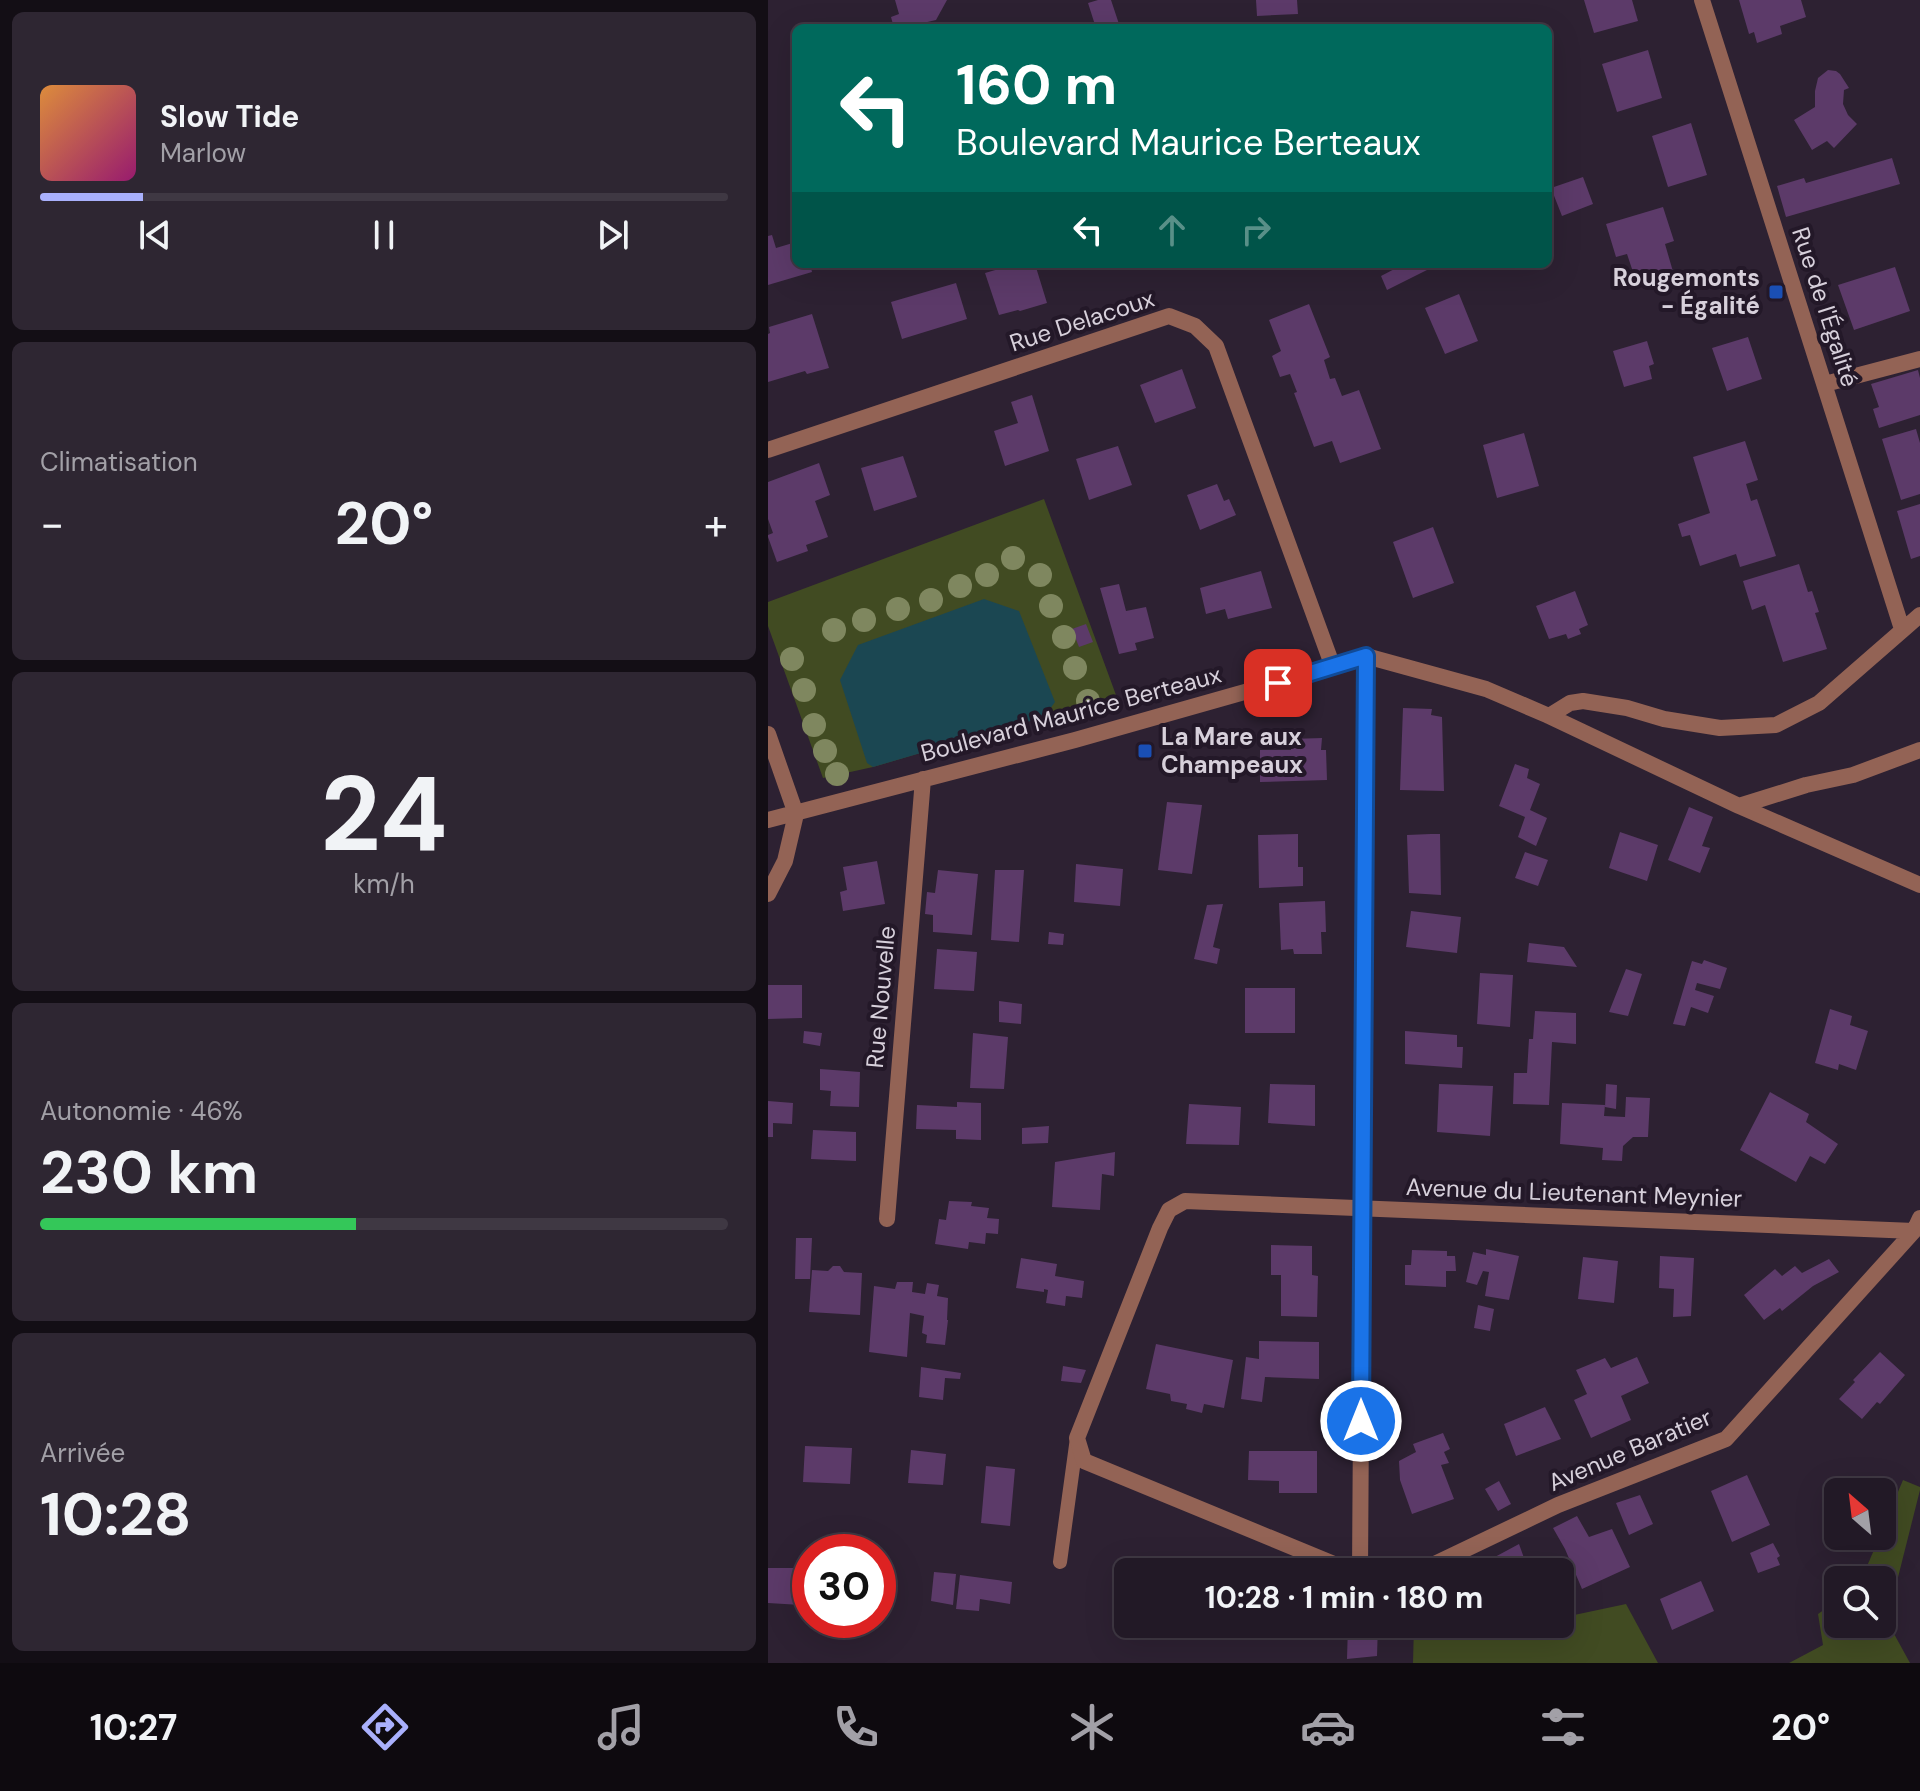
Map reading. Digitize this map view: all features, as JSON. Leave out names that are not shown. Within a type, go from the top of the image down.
[{"type":"street","name":"Rue de l'Égalité","points":[[1702,0],[1902,629]]},
{"type":"street","name":"Rue Delacoux","points":[[768,450],[1169,316],[1195,326],[1216,346],[1333,667]]},
{"type":"street","points":[[1825,384],[1920,359]]},
{"type":"street","points":[[1549,716],[1570,703],[1583,701],[1720,728],[1776,725],[1819,703],[1920,615]]},
{"type":"street","points":[[1360,1558],[1366,656],[1486,689],[1739,806],[1920,885]]},
{"type":"street","name":"Boulevard Maurice Berteaux","points":[[768,820],[1075,740],[1366,656]]},
{"type":"street","points":[[768,734],[796,814],[785,861],[768,894]]},
{"type":"street","points":[[1739,806],[1806,785],[1853,775],[1920,750]]},
{"type":"street","name":"Rue Nouvelle","points":[[887,1219],[923,779]]},
{"type":"street","name":"Avenue du Lieutenant Meynier","points":[[1077,1438],[1160,1228],[1169,1210],[1185,1201],[1917,1224]]},
{"type":"street","name":"Avenue Baratier","points":[[1447,1558],[1558,1505],[1726,1439],[1917,1224]]},
{"type":"street","points":[[1077,1438],[1084,1461],[1319,1558]]},
{"type":"lane","points":[[1060,1562],[1077,1438]]},
{"type":"green space","points":[[1044,499],[1116,695],[873,767],[823,778],[768,626],[768,602]]},
{"type":"green space","points":[[1903,1480],[1920,1487],[1896,1585],[1896,1566],[1867,1566],[1874,1550],[1896,1550],[1896,1497]]},
{"type":"green space","points":[[1626,1604],[1658,1663],[1413,1663],[1414,1638],[1574,1638],[1574,1615]]},
{"type":"green space","points":[[1824,1610],[1824,1638],[1896,1637],[1910,1663],[1789,1663],[1823,1645],[1818,1614]]},
{"type":"water","points":[[984,599],[1019,611],[1055,702],[1044,717],[873,767],[867,763],[840,680],[858,645]]},
{"type":"building","points":[[895,0],[947,0],[936,20],[923,24],[893,24],[891,17],[899,14]]},
{"type":"building","points":[[1111,0],[1119,24],[1095,24],[1088,3]]},
{"type":"building","points":[[1256,0],[1297,0],[1298,14],[1257,16]]},
{"type":"building","points":[[1584,0],[1632,0],[1638,21],[1594,33]]},
{"type":"building","points":[[1739,0],[1801,0],[1806,17],[1780,26],[1782,34],[1757,43],[1754,32],[1749,34]]},
{"type":"building","points":[[1648,50],[1662,98],[1617,112],[1602,64]]},
{"type":"building","points":[[1828,70],[1840,74],[1849,88],[1844,90],[1843,104],[1857,124],[1834,148],[1827,141],[1812,150],[1794,120],[1815,107],[1818,78]]},
{"type":"building","points":[[1691,123],[1707,175],[1668,187],[1652,136]]},
{"type":"building","points":[[1892,158],[1900,184],[1786,217],[1777,186],[1804,178],[1806,183]]},
{"type":"building","points":[[1583,177],[1593,204],[1562,216],[1552,188]]},
{"type":"building","points":[[1663,207],[1674,241],[1665,244],[1674,275],[1638,287],[1627,254],[1616,257],[1606,224]]},
{"type":"building","points":[[772,235],[776,248],[792,243],[792,268],[811,268],[812,272],[768,285],[768,236]]},
{"type":"building","points":[[1895,267],[1910,311],[1854,330],[1838,285]]},
{"type":"building","points":[[1002,268],[1036,268],[1047,303],[999,315],[985,273]]},
{"type":"building","points":[[1396,268],[1431,268],[1387,290],[1381,276]]},
{"type":"building","points":[[956,283],[967,319],[902,339],[891,302]]},
{"type":"building","points":[[1459,294],[1478,341],[1445,354],[1425,308]]},
{"type":"building","points":[[1309,304],[1330,357],[1324,360],[1330,379],[1335,378],[1342,396],[1359,390],[1381,449],[1340,463],[1332,441],[1314,447],[1290,374],[1280,377],[1272,356],[1281,351],[1269,320]]},
{"type":"building","points":[[812,314],[829,368],[807,374],[805,371],[768,382],[769,327]]},
{"type":"building","points":[[1748,337],[1762,379],[1727,391],[1712,348]]},
{"type":"building","points":[[1647,341],[1654,364],[1649,366],[1652,379],[1624,387],[1613,351]]},
{"type":"building","points":[[1182,369],[1196,408],[1155,423],[1140,385]]},
{"type":"building","points":[[1918,370],[1920,415],[1879,428],[1873,409],[1879,407],[1871,384]]},
{"type":"building","points":[[1032,395],[1049,451],[1005,466],[994,431],[1018,423],[1011,402]]},
{"type":"building","points":[[1916,429],[1920,443],[1920,494],[1901,500],[1882,439]]},
{"type":"building","points":[[1524,433],[1539,486],[1497,498],[1483,445]]},
{"type":"building","points":[[1745,441],[1758,480],[1746,484],[1751,501],[1757,499],[1776,556],[1740,567],[1736,554],[1700,566],[1690,535],[1682,537],[1678,524],[1710,513],[1693,457]]},
{"type":"building","points":[[1118,446],[1132,485],[1089,500],[1076,459]]},
{"type":"building","points":[[903,456],[917,497],[874,511],[861,468]]},
{"type":"building","points":[[819,463],[830,495],[815,501],[828,537],[806,545],[808,551],[777,562],[768,537],[773,533],[768,519],[768,482]]},
{"type":"building","points":[[1217,484],[1224,501],[1229,499],[1236,515],[1200,530],[1187,495]]},
{"type":"building","points":[[1920,504],[1920,556],[1911,559],[1897,511]]},
{"type":"building","points":[[1433,527],[1454,583],[1413,598],[1393,542]]},
{"type":"building","points":[[1799,564],[1808,592],[1812,591],[1819,612],[1815,613],[1827,649],[1783,662],[1765,605],[1752,610],[1743,581]]},
{"type":"building","points":[[1261,571],[1272,608],[1228,619],[1225,609],[1206,614],[1200,588]]},
{"type":"building","points":[[1119,584],[1126,611],[1146,607],[1154,638],[1135,643],[1137,650],[1119,654],[1100,588]]},
{"type":"building","points":[[1575,591],[1588,625],[1579,629],[1581,634],[1568,639],[1566,634],[1549,639],[1536,606]]},
{"type":"building","points":[[1086,624],[1093,642],[1079,647],[1072,629]]},
{"type":"building","points":[[1403,708],[1432,709],[1431,715],[1442,717],[1444,791],[1400,790]]},
{"type":"building","points":[[1322,738],[1321,750],[1326,750],[1327,780],[1260,782],[1260,750],[1291,750],[1291,739]]},
{"type":"building","points":[[1515,764],[1529,769],[1527,778],[1540,784],[1530,810],[1547,818],[1536,846],[1518,837],[1525,817],[1499,806]]},
{"type":"building","points":[[1167,802],[1202,805],[1192,874],[1158,870]]},
{"type":"building","points":[[1689,807],[1713,817],[1702,846],[1710,848],[1700,873],[1668,860]]},
{"type":"building","points":[[1620,832],[1658,845],[1647,881],[1609,868]]},
{"type":"building","points":[[1298,834],[1298,867],[1303,867],[1303,886],[1259,888],[1258,835]]},
{"type":"building","points":[[1440,834],[1441,895],[1409,893],[1407,835]]},
{"type":"building","points":[[1525,852],[1548,860],[1538,886],[1515,878]]},
{"type":"building","points":[[877,861],[885,904],[843,911],[840,892],[847,890],[843,867]]},
{"type":"building","points":[[1076,864],[1123,869],[1120,906],[1074,902]]},
{"type":"building","points":[[938,870],[978,874],[972,935],[933,932],[933,915],[925,914],[927,892],[935,893]]},
{"type":"building","points":[[995,870],[1024,870],[1019,942],[991,940]]},
{"type":"building","points":[[1325,901],[1326,932],[1321,932],[1322,954],[1294,954],[1293,949],[1281,950],[1279,903]]},
{"type":"building","points":[[1223,904],[1213,947],[1220,949],[1217,964],[1194,959],[1207,905]]},
{"type":"building","points":[[1411,911],[1461,917],[1457,953],[1406,947]]},
{"type":"building","points":[[1049,932],[1064,934],[1063,945],[1048,944]]},
{"type":"building","points":[[1529,943],[1564,947],[1577,967],[1527,962]]},
{"type":"building","points":[[937,949],[977,952],[974,991],[934,989]]},
{"type":"building","points":[[1704,960],[1727,968],[1720,989],[1697,983],[1695,990],[1714,996],[1708,1013],[1691,1007],[1685,1026],[1673,1024],[1692,961],[1702,964]]},
{"type":"building","points":[[1626,969],[1642,974],[1628,1016],[1609,1012]]},
{"type":"building","points":[[1480,973],[1513,975],[1510,1027],[1477,1024]]},
{"type":"building","points":[[768,985],[802,985],[802,1018],[768,1019]]},
{"type":"building","points":[[1245,988],[1295,988],[1295,1033],[1245,1033]]},
{"type":"building","points":[[999,1001],[1022,1004],[1021,1024],[999,1022]]},
{"type":"building","points":[[1830,1009],[1852,1016],[1850,1025],[1868,1031],[1856,1070],[1839,1064],[1838,1070],[1815,1063]]},
{"type":"building","points":[[1535,1011],[1576,1013],[1576,1044],[1552,1042],[1549,1105],[1513,1104],[1514,1073],[1527,1073]]},
{"type":"building","points":[[804,1031],[822,1033],[820,1046],[803,1043]]},
{"type":"building","points":[[1405,1031],[1457,1035],[1457,1047],[1463,1047],[1462,1068],[1405,1064]]},
{"type":"building","points":[[973,1033],[1008,1037],[1004,1089],[970,1088]]},
{"type":"building","points":[[820,1069],[860,1072],[859,1107],[830,1106],[831,1091],[820,1090]]},
{"type":"building","points":[[1270,1084],[1315,1085],[1315,1126],[1268,1123]]},
{"type":"building","points":[[1439,1084],[1493,1086],[1490,1136],[1437,1132]]},
{"type":"building","points":[[1606,1084],[1617,1085],[1616,1109],[1605,1107]]},
{"type":"building","points":[[1770,1092],[1809,1114],[1806,1122],[1838,1144],[1825,1164],[1810,1156],[1796,1182],[1740,1150]]},
{"type":"building","points":[[1626,1097],[1650,1098],[1648,1137],[1633,1137],[1623,1146],[1622,1161],[1602,1160],[1603,1148],[1560,1144],[1562,1103],[1605,1105],[1604,1116],[1625,1117]]},
{"type":"building","points":[[768,1101],[793,1103],[792,1124],[773,1123],[773,1137],[768,1137]]},
{"type":"building","points":[[957,1102],[981,1103],[981,1140],[956,1139],[956,1130],[916,1129],[917,1105],[957,1107]]},
{"type":"building","points":[[1189,1104],[1241,1107],[1239,1145],[1186,1144]]},
{"type":"building","points":[[1049,1126],[1048,1143],[1022,1144],[1022,1128]]},
{"type":"building","points":[[813,1130],[856,1132],[856,1161],[811,1159]]},
{"type":"building","points":[[1115,1152],[1114,1176],[1102,1174],[1100,1210],[1052,1207],[1055,1162]]},
{"type":"building","points":[[949,1201],[972,1202],[971,1206],[989,1208],[987,1218],[999,1219],[998,1234],[986,1233],[985,1244],[969,1242],[968,1249],[935,1244],[939,1219],[946,1220]]},
{"type":"building","points":[[796,1238],[812,1238],[810,1279],[795,1279]]},
{"type":"building","points":[[1271,1245],[1312,1246],[1312,1275],[1318,1276],[1317,1317],[1281,1316],[1281,1275],[1271,1275]]},
{"type":"building","points":[[1486,1249],[1519,1256],[1509,1300],[1485,1296],[1489,1272],[1483,1271],[1477,1285],[1466,1282],[1473,1252],[1486,1255]]},
{"type":"building","points":[[1412,1250],[1447,1251],[1447,1256],[1455,1256],[1456,1271],[1446,1271],[1446,1287],[1405,1285],[1405,1265],[1411,1265]]},
{"type":"building","points":[[1660,1256],[1694,1258],[1691,1316],[1673,1317],[1674,1289],[1659,1288]]},
{"type":"building","points":[[1583,1257],[1618,1261],[1614,1303],[1578,1299]]},
{"type":"building","points":[[1021,1258],[1057,1264],[1055,1276],[1084,1281],[1082,1298],[1066,1296],[1065,1306],[1046,1303],[1048,1290],[1016,1288]]},
{"type":"building","points":[[1829,1259],[1839,1272],[1764,1320],[1744,1295],[1775,1269],[1782,1276],[1795,1266],[1802,1273]]},
{"type":"building","points":[[833,1266],[840,1266],[844,1272],[862,1273],[860,1315],[809,1312],[812,1270],[828,1271]]},
{"type":"building","points":[[897,1282],[913,1282],[912,1292],[925,1294],[927,1283],[939,1285],[937,1296],[948,1298],[945,1345],[926,1343],[927,1335],[922,1333],[924,1316],[910,1313],[907,1357],[869,1352],[874,1286],[895,1289]]},
{"type":"building","points":[[1478,1305],[1494,1309],[1490,1331],[1474,1328]]},
{"type":"building","points":[[1259,1341],[1319,1342],[1319,1379],[1265,1377],[1262,1402],[1241,1399],[1246,1357],[1259,1359]]},
{"type":"building","points":[[1156,1344],[1233,1360],[1224,1408],[1204,1404],[1202,1413],[1186,1409],[1187,1404],[1171,1401],[1170,1394],[1146,1389]]},
{"type":"building","points":[[1880,1352],[1905,1375],[1862,1419],[1839,1399]]},
{"type":"building","points":[[1637,1357],[1649,1383],[1621,1396],[1631,1420],[1591,1438],[1574,1400],[1587,1394],[1576,1370],[1605,1358],[1611,1368]]},
{"type":"building","points":[[1063,1366],[1086,1370],[1081,1383],[1061,1381]]},
{"type":"building","points":[[921,1367],[961,1373],[960,1379],[945,1378],[943,1400],[919,1397]]},
{"type":"building","points":[[1545,1407],[1561,1439],[1516,1456],[1504,1424]]},
{"type":"building","points":[[1443,1433],[1450,1449],[1444,1452],[1449,1463],[1441,1465],[1454,1499],[1412,1514],[1400,1480],[1399,1461],[1416,1452],[1413,1444]]},
{"type":"building","points":[[805,1446],[852,1448],[850,1484],[803,1482]]},
{"type":"building","points":[[911,1450],[946,1454],[943,1485],[908,1483]]},
{"type":"building","points":[[1249,1451],[1317,1451],[1317,1493],[1279,1493],[1279,1481],[1248,1480]]},
{"type":"building","points":[[986,1466],[1015,1469],[1010,1526],[981,1523]]},
{"type":"building","points":[[1747,1475],[1770,1525],[1732,1542],[1711,1491]]},
{"type":"building","points":[[1499,1481],[1511,1504],[1498,1511],[1485,1489]]},
{"type":"building","points":[[1640,1495],[1653,1524],[1629,1535],[1616,1503]]},
{"type":"building","points":[[1577,1516],[1589,1537],[1612,1529],[1630,1567],[1582,1589],[1574,1570],[1574,1558],[1569,1558],[1553,1528]]},
{"type":"building","points":[[1773,1543],[1780,1556],[1777,1558],[1780,1565],[1758,1573],[1750,1553]]},
{"type":"building","points":[[1519,1544],[1524,1558],[1493,1558]]},
{"type":"building","points":[[768,1568],[792,1568],[792,1604],[768,1603]]},
{"type":"building","points":[[934,1572],[956,1574],[953,1605],[931,1601]]},
{"type":"building","points":[[960,1575],[1012,1582],[1010,1604],[980,1599],[979,1611],[956,1609]]},
{"type":"building","points":[[1701,1581],[1714,1611],[1672,1630],[1660,1599]]},
{"type":"building","points":[[1348,1638],[1378,1638],[1377,1656],[1347,1659]]},
{"type":"place","name":"Rougemonts - Égalité","points":[[1776,292]]},
{"type":"place","name":"La Mare aux Champeaux","points":[[1145,751]]},
{"type":"route","points":[[1278,683],[1366,656],[1361,1421]]}]
